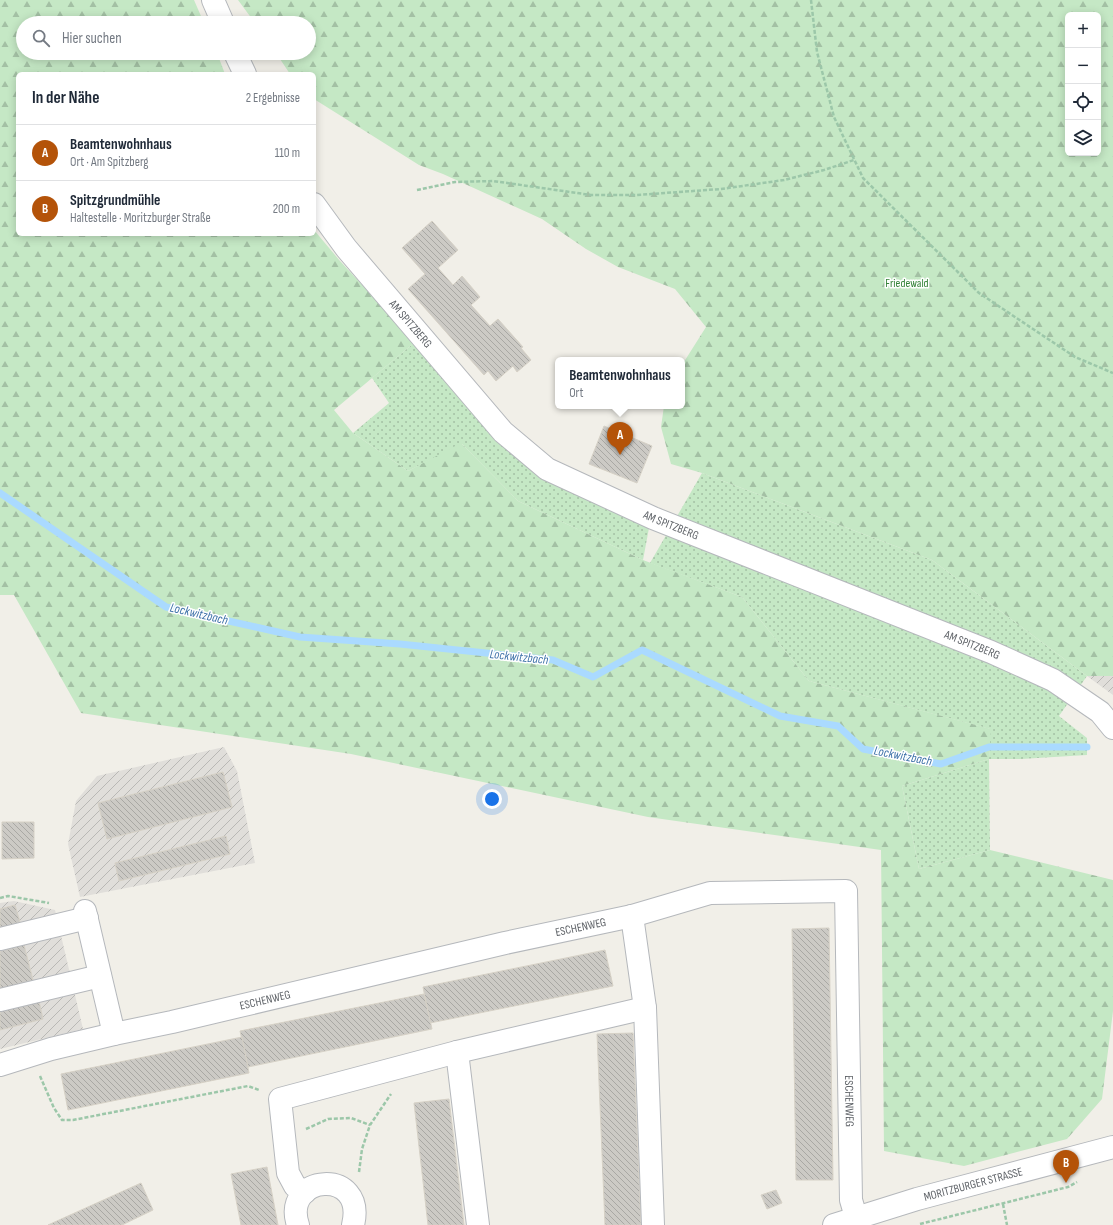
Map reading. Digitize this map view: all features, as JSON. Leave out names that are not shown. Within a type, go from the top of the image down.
[{"type":"street","points":[[213,0],[220,16]]},
{"type":"street","points":[[239,60],[244,72]]},
{"type":"street","name":"AM SPITZBERG","points":[[316,207],[346,248],[503,432],[548,469],[653,518],[962,640],[1054,680],[1100,712],[1113,728]]},
{"type":"street","name":"ESCHENWEG","points":[[0,1065],[51,1049],[114,1034],[180,1021],[505,943],[632,916],[710,893],[846,891],[851,1200],[861,1219]]},
{"type":"street","points":[[0,939],[86,914],[114,1034]]},
{"type":"street","points":[[632,916],[645,1008],[653,1225]]},
{"type":"street","points":[[0,1000],[100,976]]},
{"type":"street","points":[[305,1192],[295,1186],[288,1173],[280,1099],[457,1052],[645,1008]]},
{"type":"street","points":[[457,1052],[478,1225]]},
{"type":"street","name":"MORITZBURGER STRASSE","points":[[834,1225],[861,1219],[917,1199],[1112,1150]]},
{"type":"street","points":[[298,1225],[296,1208],[299,1199],[312,1186],[322,1183],[333,1184],[342,1188],[350,1196],[356,1215],[353,1225]]},
{"type":"path","points":[[812,0],[817,52],[834,117],[863,178],[979,293],[1075,357],[1113,373]]},
{"type":"path","points":[[416,190],[455,182],[493,181],[591,195],[637,195],[721,189],[784,180],[824,170],[854,160]]},
{"type":"path","points":[[0,898],[8,896],[51,903]]},
{"type":"path","points":[[32,1055],[54,1108],[62,1120],[73,1120],[248,1086],[280,1099]]},
{"type":"path","points":[[350,1196],[358,1184],[362,1149],[370,1125],[395,1088],[407,1065]]},
{"type":"path","points":[[285,1142],[310,1126],[328,1119],[351,1118],[370,1125]]},
{"type":"path","points":[[916,1225],[1068,1187],[1081,1180]]},
{"type":"path","points":[[1003,1204],[1007,1225]]},
{"type":"shaded area","points":[[1087,676],[1113,676],[1113,695]]},
{"type":"shaded area","points":[[224,747],[237,771],[255,863],[80,897],[68,844],[76,801],[97,776]]},
{"type":"shaded area","points":[[14,901],[55,910],[83,1029],[0,1049],[0,903]]},
{"type":"green space","points":[[0,0],[194,0],[201,16],[16,16],[16,60],[220,60],[224,72],[16,72],[16,236],[316,236],[316,232],[340,261],[415,342],[334,410],[353,433],[408,471],[461,443],[518,501],[643,560],[742,597],[809,681],[991,729],[989,759],[902,786],[919,869],[990,850],[1113,880],[1113,1011],[1102,1099],[1067,1139],[964,1166],[884,1151],[881,850],[648,817],[351,754],[81,713],[14,595],[0,595]]},
{"type":"green space","name":"Friedewald","points":[[238,0],[1113,0],[1113,676],[1087,676],[932,560],[702,473],[671,464],[661,427],[664,409],[685,409],[685,360],[706,327],[675,289],[618,267],[586,249],[542,219],[443,174],[419,165],[316,100],[316,72],[289,72],[281,60],[316,60],[316,16],[250,16]]},
{"type":"green space","points":[[415,342],[553,483],[649,528],[643,560],[518,501],[462,444],[408,471],[353,433],[389,403],[372,378]]},
{"type":"green space","points":[[702,473],[932,560],[1087,676],[1059,716],[1087,738],[1087,755],[1021,759],[989,759],[990,729],[809,681],[742,597],[650,563]]},
{"type":"green space","points":[[989,759],[990,850],[919,869],[902,786]]},
{"type":"building","points":[[432,221],[458,250],[438,268],[453,285],[462,276],[480,297],[471,305],[490,326],[498,319],[523,347],[521,348],[531,360],[517,372],[513,366],[496,381],[488,371],[484,375],[408,289],[425,274],[402,248]]},
{"type":"building","points":[[604,426],[652,446],[637,483],[589,464]]},
{"type":"building","points":[[223,772],[232,807],[107,839],[98,803]]},
{"type":"building","points":[[2,822],[34,822],[34,858],[2,859]]},
{"type":"building","points":[[226,836],[230,854],[119,881],[115,863]]},
{"type":"building","points":[[15,905],[20,922],[0,928],[0,909]]},
{"type":"building","points":[[829,928],[833,1180],[796,1180],[792,929]]},
{"type":"building","points":[[24,945],[33,980],[0,989],[0,951]]},
{"type":"building","points":[[605,950],[613,986],[430,1023],[423,987]]},
{"type":"building","points":[[424,994],[432,1029],[248,1067],[240,1031]]},
{"type":"building","points":[[39,1001],[43,1019],[0,1030],[0,1011]]},
{"type":"building","points":[[633,1033],[641,1225],[605,1225],[597,1034]]},
{"type":"building","points":[[242,1037],[249,1073],[68,1110],[61,1074]]},
{"type":"building","points":[[449,1099],[464,1225],[428,1225],[414,1103]]},
{"type":"building","points":[[267,1167],[278,1225],[241,1225],[231,1174]]},
{"type":"building","points":[[141,1183],[153,1210],[122,1225],[48,1225]]},
{"type":"building","points":[[776,1190],[782,1203],[767,1209],[761,1195]]},
{"type":"waterway","name":"Lockwitzbach","points":[[0,493],[166,607],[300,637],[400,644],[553,660],[593,677],[642,650],[780,716],[838,726],[863,749],[941,764],[989,747],[1087,747]]},
{"type":"place","name":"Beamtenwohnhaus","points":[[620,455]]},
{"type":"place","name":"Spitzgrundmühle","points":[[1066,1183]]}]
